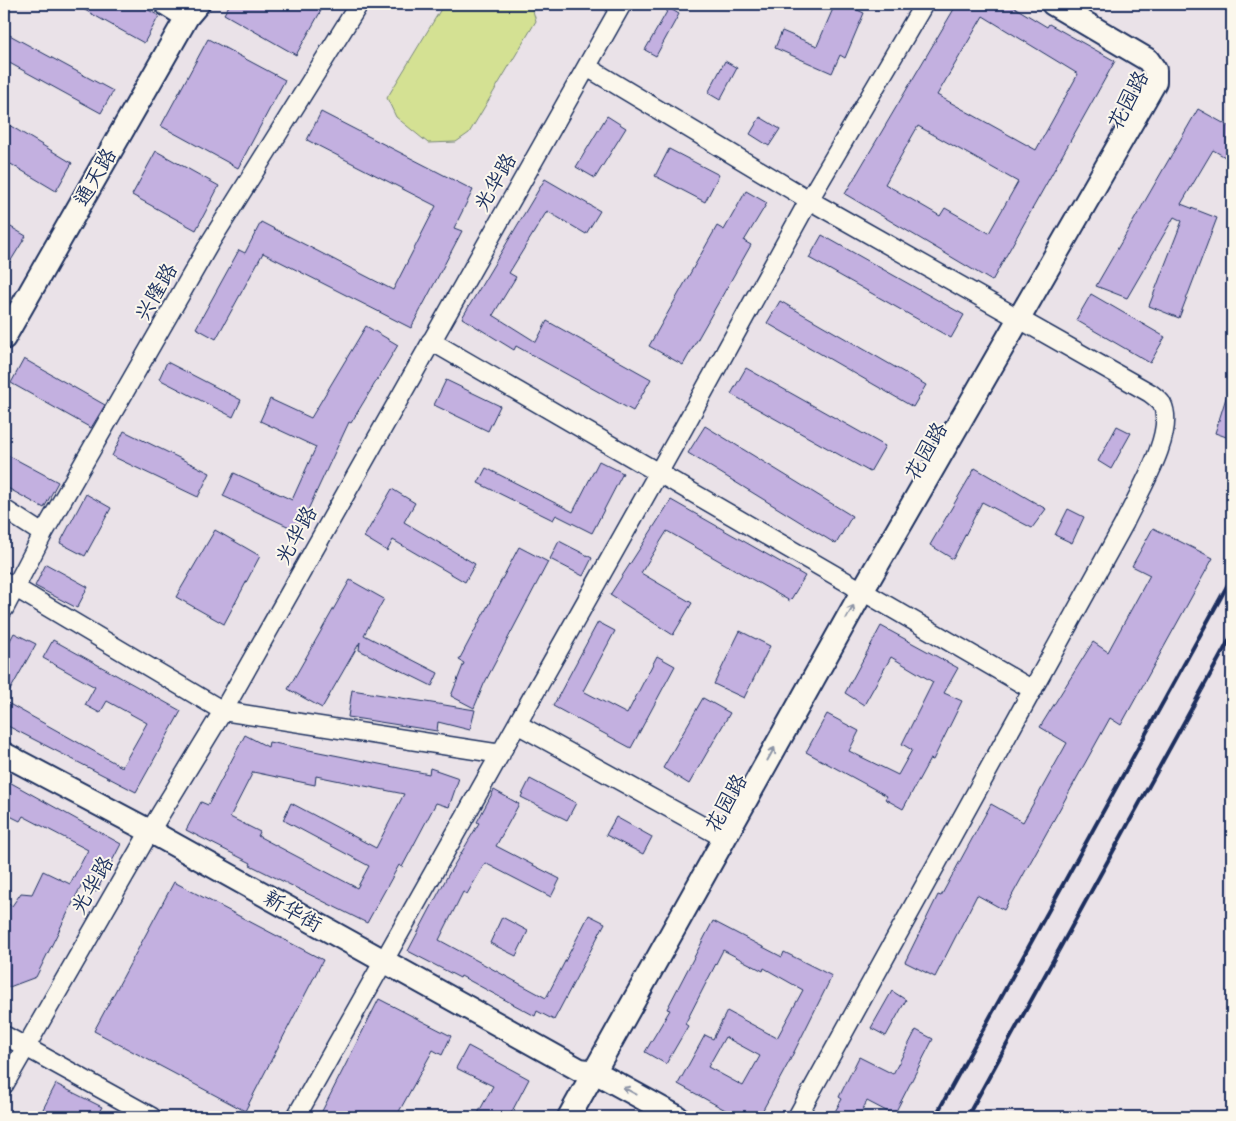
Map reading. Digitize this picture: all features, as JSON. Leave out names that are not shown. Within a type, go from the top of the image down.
[{"type":"main road","points":[[166,4],[192,11]]},
{"type":"main road","name":"花园路","points":[[569,1117],[587,1076],[717,834],[856,586],[1012,316],[1155,82],[1155,70],[1148,60],[1053,4]]},
{"type":"main road","name":"通天路","points":[[4,338],[192,11]]},
{"type":"main road","name":"新华街","points":[[4,754],[150,831],[587,1076],[663,1115]]},
{"type":"main road","name":"花园路","points":[[554,1117],[587,1076]]},
{"type":"street","name":"兴隆路","points":[[4,609],[9,584],[43,534],[211,241],[359,4]]},
{"type":"street","name":"光华路","points":[[4,1085],[24,1047],[150,831],[223,711],[622,4]]},
{"type":"street","points":[[296,1117],[659,472],[809,200],[924,4]]},
{"type":"street","points":[[587,68],[809,200],[1150,392],[1162,403],[1165,419],[1163,440],[1124,524],[797,1117]]},
{"type":"street","points":[[431,341],[1033,690]]},
{"type":"street","points":[[4,509],[43,534]]},
{"type":"street","points":[[9,584],[223,711],[500,754]]},
{"type":"street","points":[[517,724],[717,834]]},
{"type":"street","points":[[4,1035],[152,1117]]},
{"type":"green space","points":[[444,4],[531,4],[536,21],[469,133],[456,142],[428,143],[396,117],[387,98]]},
{"type":"building","points":[[74,4],[138,4],[159,16],[144,43]]},
{"type":"building","points":[[230,4],[313,4],[322,9],[296,55],[224,14]]},
{"type":"building","points":[[835,4],[844,4],[864,13],[845,58],[840,55],[832,73],[775,48],[782,31],[817,46]]},
{"type":"building","points":[[957,4],[1009,4],[1047,27],[1049,24],[1115,61],[992,281],[845,194]],"holes":[[[983,16],[1078,74],[1036,150],[937,95]],[[918,126],[1018,182],[989,233],[945,208],[940,216],[885,184]]]},
{"type":"building","points":[[669,8],[679,14],[656,56],[645,50]]},
{"type":"building","points":[[4,32],[113,91],[101,113],[4,60]]},
{"type":"building","points":[[208,39],[285,80],[238,168],[161,126]]},
{"type":"building","points":[[725,61],[737,68],[720,100],[708,93]]},
{"type":"building","points":[[1198,109],[1232,128],[1232,161],[1213,150],[1181,204],[1217,218],[1179,318],[1149,306],[1182,221],[1174,217],[1127,298],[1096,286]]},
{"type":"building","points":[[321,112],[473,190],[454,228],[462,231],[411,328],[263,253],[216,339],[196,328],[239,250],[245,253],[261,222],[393,290],[436,206],[307,140]]},
{"type":"building","points":[[607,116],[626,128],[595,178],[576,167]]},
{"type":"building","points":[[760,117],[780,129],[769,146],[750,134]]},
{"type":"building","points":[[4,122],[72,163],[56,191],[4,160]]},
{"type":"building","points":[[669,149],[719,175],[705,202],[655,176]]},
{"type":"building","points":[[156,151],[219,186],[196,230],[132,195]]},
{"type":"building","points":[[545,179],[600,211],[586,234],[547,211],[509,273],[516,277],[493,315],[536,342],[547,321],[651,379],[633,411],[516,346],[514,350],[462,318]]},
{"type":"building","points":[[746,191],[767,203],[744,241],[751,245],[683,365],[649,346],[717,226],[724,230]]},
{"type":"building","points":[[4,223],[26,236],[10,262],[4,258]]},
{"type":"building","points":[[822,235],[964,315],[951,338],[809,258]]},
{"type":"building","points":[[1091,294],[1165,337],[1150,363],[1076,320]]},
{"type":"building","points":[[780,301],[926,385],[913,407],[767,323]]},
{"type":"building","points":[[366,326],[398,345],[351,423],[349,422],[298,531],[223,496],[234,473],[292,500],[316,447],[260,421],[270,399],[311,418]]},
{"type":"building","points":[[24,359],[105,405],[91,428],[11,383]]},
{"type":"building","points":[[167,362],[241,400],[233,417],[159,379]]},
{"type":"building","points":[[746,368],[885,446],[870,472],[731,394]]},
{"type":"building","points":[[446,380],[500,406],[488,431],[434,405]]},
{"type":"building","points":[[1230,385],[1232,385],[1232,439],[1215,433]]},
{"type":"building","points":[[705,426],[852,516],[836,544],[688,453]]},
{"type":"building","points":[[1117,426],[1131,433],[1111,469],[1098,461]]},
{"type":"building","points":[[124,431],[210,473],[198,497],[112,456]]},
{"type":"building","points":[[4,453],[58,482],[44,508],[4,486]]},
{"type":"building","points":[[599,461],[623,473],[592,533],[556,515],[553,520],[478,483],[486,468],[573,512]]},
{"type":"building","points":[[975,468],[1046,509],[1032,528],[982,502],[953,559],[930,545]]},
{"type":"building","points":[[392,489],[415,503],[404,522],[475,564],[465,582],[393,540],[387,551],[364,537]]},
{"type":"building","points":[[86,494],[111,508],[85,556],[60,543]]},
{"type":"building","points":[[671,500],[805,576],[790,601],[667,531],[641,573],[692,603],[673,635],[610,595]]},
{"type":"building","points":[[1068,509],[1084,517],[1072,543],[1055,535]]},
{"type":"building","points":[[1153,528],[1213,558],[1121,725],[1110,718],[1004,910],[977,895],[935,977],[905,962],[938,895],[941,896],[991,804],[1023,822],[1067,743],[1040,727],[1093,642],[1108,652],[1150,575],[1132,566]]},
{"type":"building","points":[[215,530],[260,556],[224,624],[176,597]]},
{"type":"building","points":[[559,541],[592,558],[583,576],[550,559]]},
{"type":"building","points":[[519,547],[548,562],[484,684],[474,708],[451,696],[464,663],[459,660]]},
{"type":"building","points":[[46,564],[88,587],[77,608],[35,586]]},
{"type":"building","points":[[350,580],[384,599],[364,635],[438,673],[432,686],[359,650],[360,642],[322,708],[288,689]]},
{"type":"building","points":[[598,622],[615,631],[583,691],[627,714],[657,656],[675,666],[631,748],[553,706]]},
{"type":"building","points":[[881,626],[958,668],[944,693],[962,701],[933,760],[930,759],[903,809],[885,799],[887,796],[806,752],[827,714],[859,731],[849,751],[898,775],[912,750],[902,744],[933,682],[891,657],[864,705],[845,693]]},
{"type":"building","points":[[740,631],[770,646],[744,698],[714,684]]},
{"type":"building","points":[[14,633],[36,644],[4,701],[4,652]]},
{"type":"building","points":[[53,640],[181,711],[136,792],[4,724],[4,701],[122,767],[147,723],[107,701],[100,713],[85,705],[95,687],[43,658]]},
{"type":"building","points":[[352,690],[475,710],[470,730],[438,722],[437,731],[348,717]]},
{"type":"building","points":[[703,698],[730,713],[689,784],[663,768]]},
{"type":"building","points":[[245,735],[268,747],[269,742],[429,774],[430,768],[459,778],[449,807],[436,803],[402,867],[399,865],[367,923],[250,865],[251,863],[186,830],[201,802],[208,805]],"holes":[[[253,772],[315,785],[316,776],[404,794],[376,848],[291,803],[283,820],[369,866],[357,888],[258,836],[260,832],[230,817]]]},
{"type":"building","points":[[4,779],[121,844],[96,892],[82,884],[36,977],[4,989],[4,901],[12,906],[21,893],[32,894],[43,871],[70,884],[88,850],[23,816],[20,821],[4,813]]},
{"type":"building","points":[[530,779],[576,803],[567,820],[521,797]]},
{"type":"building","points":[[494,790],[519,804],[496,846],[560,879],[551,897],[485,863],[467,894],[463,892],[439,940],[546,998],[589,915],[605,923],[554,1020],[537,1011],[535,1016],[461,976],[460,978],[408,951],[447,877],[479,823],[477,822]]},
{"type":"building","points":[[616,817],[652,837],[643,854],[606,835]]},
{"type":"building","points":[[174,882],[323,960],[245,1111],[94,1031]]},
{"type":"building","points":[[502,917],[528,931],[516,956],[490,943]]},
{"type":"building","points":[[713,921],[782,957],[784,952],[832,976],[759,1117],[734,1117],[728,1114],[729,1112],[678,1084],[705,1035],[713,1039],[727,1011],[777,1038],[803,990],[764,968],[763,971],[723,950],[685,1024],[688,1026],[666,1064],[645,1052],[670,1010],[667,1009]],"holes":[[[725,1037],[760,1056],[743,1086],[708,1067]]]},
{"type":"building","points":[[892,991],[906,1000],[886,1036],[871,1028]]},
{"type":"building","points":[[379,999],[451,1036],[442,1055],[433,1050],[396,1117],[319,1117]]},
{"type":"building","points":[[916,1030],[933,1039],[894,1115],[867,1101],[859,1117],[832,1117],[842,1099],[839,1097],[859,1057],[893,1074]]},
{"type":"building","points":[[468,1046],[529,1079],[509,1117],[476,1117],[493,1086],[456,1068]]},
{"type":"building","points":[[56,1084],[102,1107],[96,1117],[39,1117]]},
{"type":"railway","points":[[935,1117],[1232,577]]},
{"type":"railway","points":[[967,1117],[1232,635]]}]
